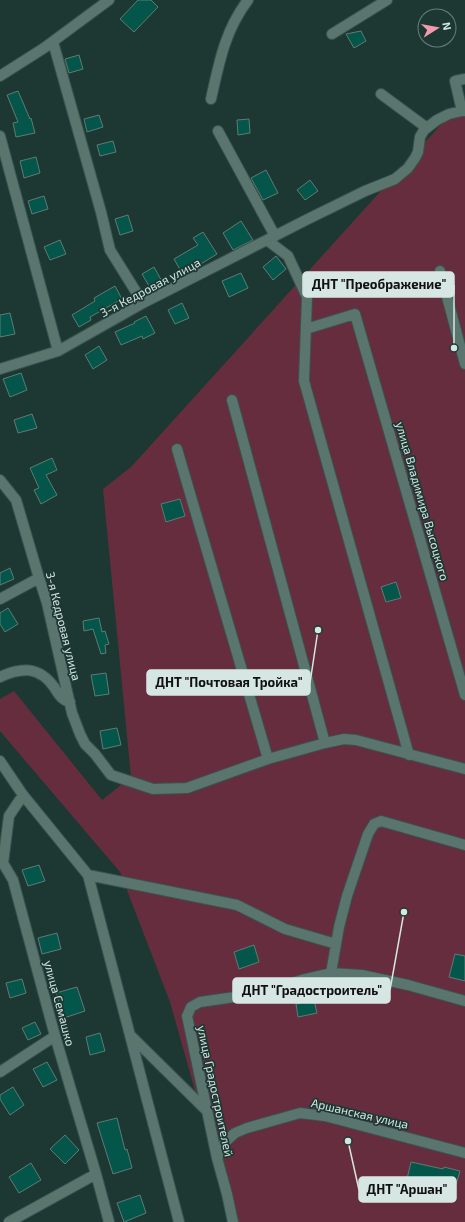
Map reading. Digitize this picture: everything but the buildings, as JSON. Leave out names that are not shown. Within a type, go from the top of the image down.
[{"type":"street","points":[[0,76],[53,42],[109,0]]},
{"type":"street","points":[[211,98],[228,33],[241,9],[248,0]]},
{"type":"street","points":[[332,34],[387,0]]},
{"type":"street","points":[[53,42],[99,205],[110,250],[144,303]]},
{"type":"street","points":[[381,94],[427,128],[437,120],[449,114],[463,111],[455,81],[465,79]]},
{"type":"street","name":"3-я Кедровая улица","points":[[0,369],[58,351],[144,303],[308,218],[365,190],[395,179],[408,168],[418,152],[420,138],[424,130],[427,128]]},
{"type":"street","points":[[218,131],[271,238],[288,256],[307,297],[304,381],[409,755]]},
{"type":"street","points":[[0,136],[58,351]]},
{"type":"street","points":[[440,271],[465,364]]},
{"type":"street","name":"улица Владимира Высоцкого","points":[[306,328],[356,314],[465,695]]},
{"type":"street","points":[[232,400],[325,743]]},
{"type":"street","points":[[177,448],[268,759],[344,739],[356,740],[465,769]]},
{"type":"street","name":"3-я Кедровая улица","points":[[0,480],[16,500],[47,603],[72,713],[85,744],[95,754],[111,775],[153,789],[187,788],[268,759]]},
{"type":"street","points":[[0,599],[39,578]]},
{"type":"street","points":[[0,676],[11,671],[26,669],[40,673],[63,699],[70,702]]},
{"type":"street","points":[[0,761],[23,795],[88,875],[179,1222]]},
{"type":"street","name":"улица Семашко","points":[[23,795],[9,816],[1,863],[13,880],[55,1036],[109,1222]]},
{"type":"street","points":[[0,824],[9,816]]},
{"type":"street","points":[[331,973],[347,896],[368,834],[374,824],[381,821],[465,844]]},
{"type":"street","points":[[88,875],[237,905],[285,928],[336,944]]},
{"type":"street","name":"улица Градостроителей","points":[[232,1222],[227,1194],[217,1158],[186,1016],[191,1007],[200,1002],[256,994],[305,979],[331,973],[362,975],[408,985],[465,1001]]},
{"type":"street","points":[[130,1035],[207,1111]]},
{"type":"street","points":[[0,1072],[55,1036]]},
{"type":"street","name":"Аршанская улица","points":[[217,1158],[225,1142],[235,1132],[300,1113],[325,1116],[465,1152]]},
{"type":"street","points":[[9,1222],[96,1174]]},
{"type":"shaded area","points":[[465,98],[465,1222],[232,1222],[170,1002],[120,872],[0,731],[0,699],[14,691],[102,800],[131,777],[103,489],[131,467]]},
{"type":"place","name":"ДНТ \"Преображение\"","points":[[454,348]]},
{"type":"place","name":"ДНТ \"Почтовая Тройка\"","points":[[318,630]]},
{"type":"place","name":"ДНТ \"Градостроитель\"","points":[[404,912]]},
{"type":"place","name":"ДНТ \"Аршан\"","points":[[348,1141]]}]
